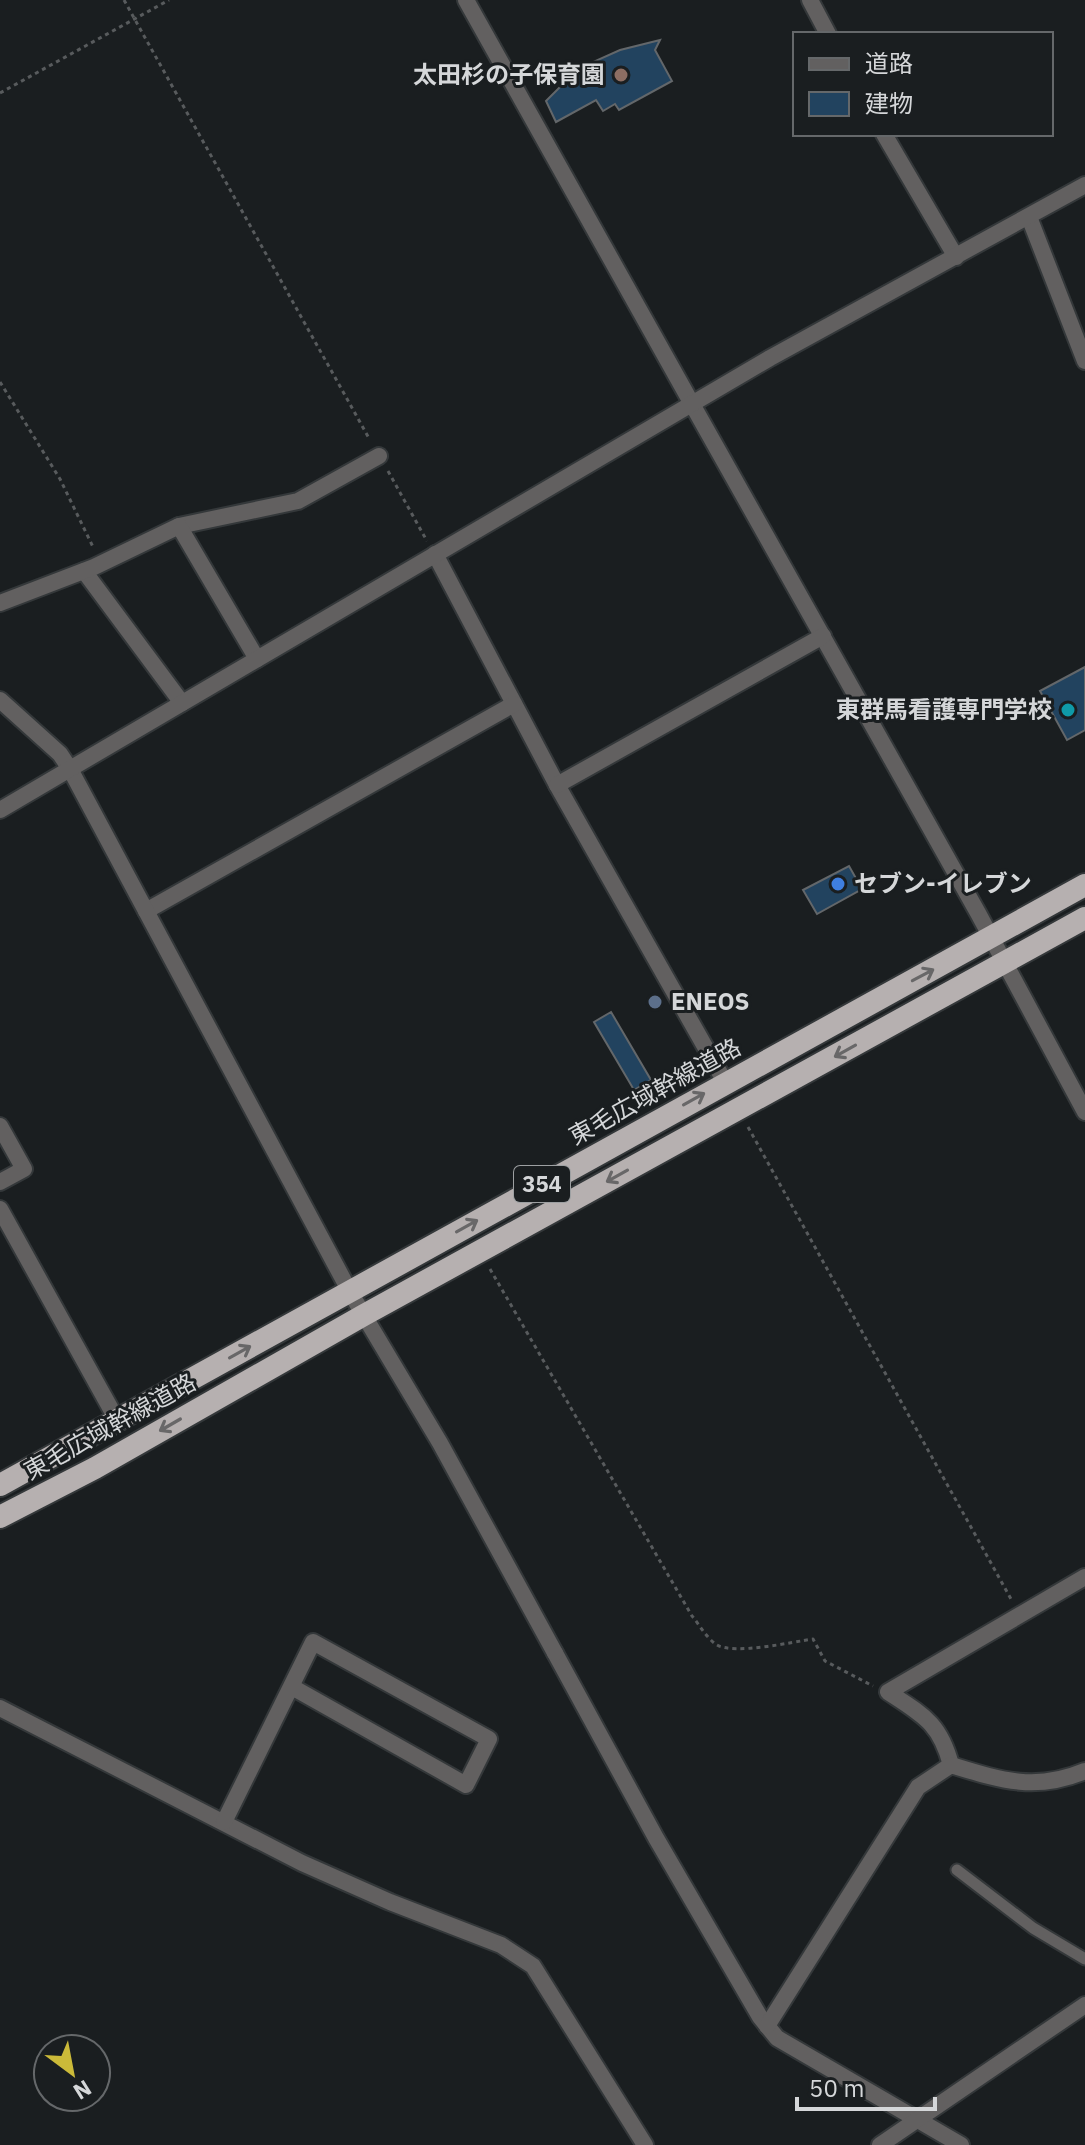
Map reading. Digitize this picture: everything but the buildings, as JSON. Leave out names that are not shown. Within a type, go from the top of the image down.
[{"type":"highway","name":"東毛広域幹線道路","points":[[0,1485],[1085,885]]},
{"type":"highway","name":"東毛広域幹線道路","points":[[0,1517],[95,1468],[364,1315],[1085,918]]},
{"type":"street","points":[[466,0],[992,938],[1003,964],[1085,1112]]},
{"type":"street","points":[[810,0],[827,32]]},
{"type":"street","points":[[885,136],[956,257]]},
{"type":"street","points":[[0,810],[692,404],[1085,185]]},
{"type":"street","points":[[1029,217],[1085,361]]},
{"type":"street","points":[[0,603],[84,571],[179,526],[298,501],[379,456]]},
{"type":"street","points":[[179,526],[257,659]]},
{"type":"street","points":[[435,554],[557,785],[725,1082]]},
{"type":"street","points":[[84,571],[182,703]]},
{"type":"street","points":[[557,785],[823,636]]},
{"type":"street","points":[[0,700],[60,754],[70,769],[350,1292],[741,1989],[777,2038],[961,2145]]},
{"type":"street","points":[[146,911],[514,704]]},
{"type":"street","points":[[0,1126],[24,1169],[0,1182]]},
{"type":"street","points":[[0,1209],[117,1420]]},
{"type":"street","points":[[951,1765],[944,1738],[929,1720],[888,1692],[1085,1577]]},
{"type":"street","points":[[224,1822],[313,1642],[489,1739],[466,1785],[292,1687]]},
{"type":"street","points":[[0,1708],[224,1822],[390,1902],[501,1945],[533,1966],[645,2145]]},
{"type":"street","points":[[767,2026],[918,1787],[951,1765]]},
{"type":"street","points":[[951,1765],[1014,1784],[1064,1780],[1085,1771]]},
{"type":"street","points":[[880,2145],[921,2120],[1085,2005]]},
{"type":"lane","points":[[957,1870],[1033,1928],[1085,1959]]},
{"type":"path","points":[[124,0],[435,554]]},
{"type":"path","points":[[0,93],[169,0]]},
{"type":"path","points":[[0,382],[60,479],[101,563]]},
{"type":"path","points":[[738,1110],[1019,1614]]},
{"type":"path","points":[[480,1251],[692,1616],[718,1646],[739,1648],[813,1639],[825,1661],[888,1692]]},
{"type":"place","name":"太田杉の子保育園","points":[[621,75]]},
{"type":"place","name":"東群馬看護専門学校","points":[[1068,710]]},
{"type":"place","name":"セブン-イレブン","points":[[838,884]]},
{"type":"place","name":"ENEOS","points":[[655,1002]]}]
